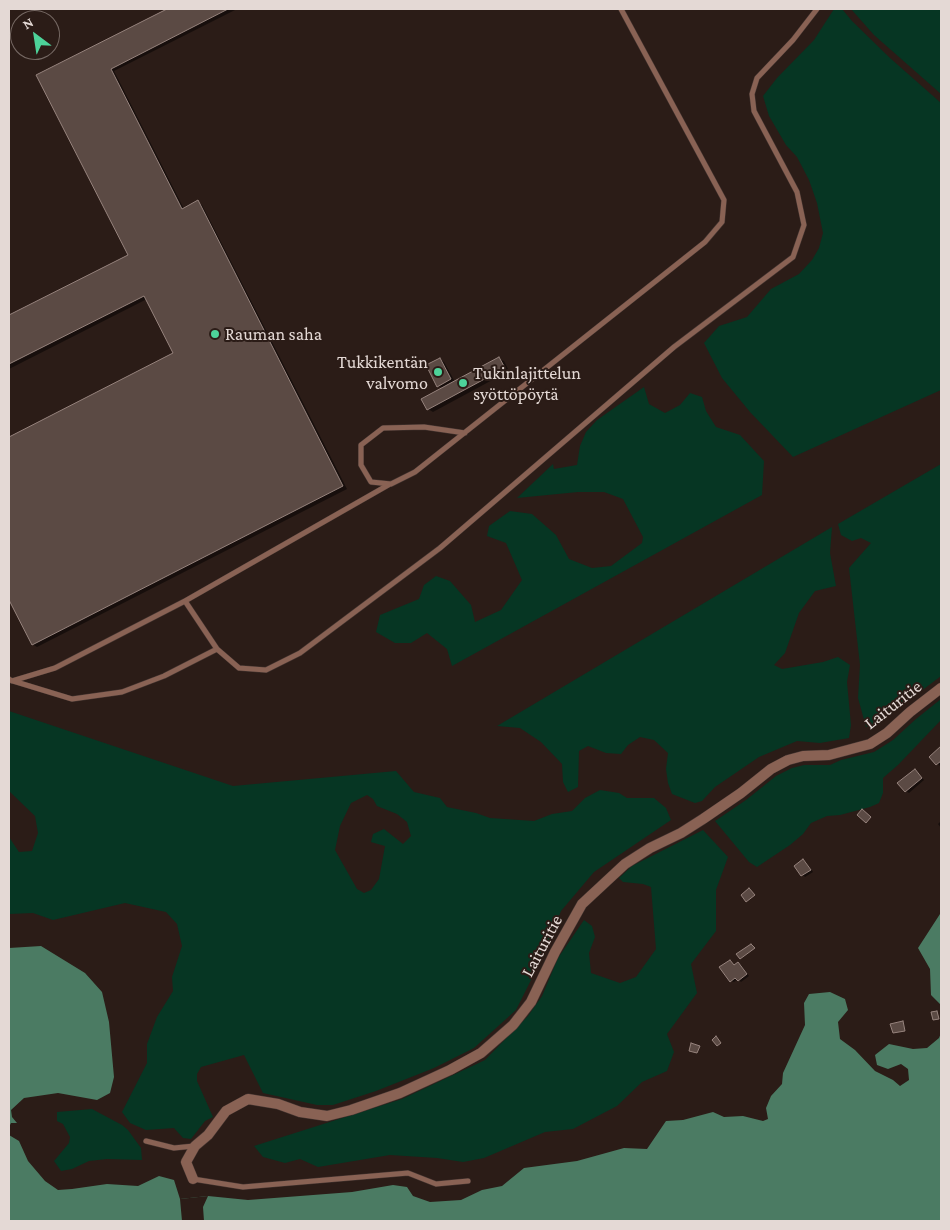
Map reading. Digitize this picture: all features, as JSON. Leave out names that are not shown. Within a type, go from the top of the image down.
[{"type":"street","name":"Laituritie","points":[[193,1180],[186,1162],[195,1146],[208,1135],[226,1111],[248,1100],[278,1104],[300,1112],[327,1116],[400,1093],[450,1070],[481,1053],[514,1025],[531,1002],[555,952],[582,904],[624,864],[702,820],[771,769],[788,760],[802,756],[829,755],[870,744],[887,733],[941,688]]},
{"type":"lane","points":[[11,680],[55,668],[185,601],[391,484],[416,472],[705,242],[722,222],[724,200],[621,9]]},
{"type":"lane","points":[[185,601],[218,649],[239,668],[266,670],[300,653],[440,548],[674,347],[793,257],[804,225],[797,192],[754,111],[752,94],[757,78],[793,40],[817,9]]},
{"type":"lane","points":[[391,484],[371,482],[361,465],[361,445],[383,428],[424,427],[465,433]]},
{"type":"lane","points":[[11,680],[72,699],[122,692],[164,676],[218,649]]},
{"type":"lane","points":[[146,1141],[174,1148],[195,1146]]},
{"type":"lane","points":[[193,1180],[243,1187],[408,1173],[436,1184],[468,1181]]},
{"type":"shaded area","points":[[834,9],[842,9],[890,58],[941,103],[941,390],[793,457],[750,412],[722,378],[704,343],[719,326],[747,317],[771,289],[799,274],[812,260],[819,248],[823,233],[817,203],[809,180],[797,157],[786,145],[769,116],[763,96],[777,78],[814,40]]},
{"type":"shaded area","points":[[851,9],[941,9],[941,94],[874,35]]},
{"type":"shaded area","points":[[644,387],[649,404],[665,413],[680,405],[690,393],[702,397],[706,411],[716,427],[740,435],[764,461],[762,495],[452,666],[447,649],[427,633],[411,643],[395,643],[376,632],[380,615],[419,599],[424,585],[436,576],[450,581],[471,605],[475,622],[501,610],[522,580],[506,543],[487,536],[489,526],[510,511],[532,514],[556,535],[569,559],[592,568],[611,566],[642,543],[643,537],[623,499],[604,492],[578,492],[517,498],[553,464],[554,469],[577,465],[580,446],[586,432],[597,420]]},
{"type":"shaded area","points":[[941,464],[941,676],[875,726],[866,727],[858,698],[860,665],[849,568],[871,543],[861,538],[852,541],[841,535],[838,524]]},
{"type":"shaded area","points":[[832,527],[830,553],[836,586],[815,591],[799,613],[785,653],[774,665],[782,669],[823,662],[838,657],[850,665],[847,682],[851,725],[849,738],[820,743],[797,741],[759,757],[715,787],[702,801],[695,803],[672,794],[666,769],[668,753],[654,740],[640,737],[628,745],[621,754],[606,753],[588,746],[579,751],[578,787],[568,792],[563,782],[562,764],[541,742],[520,728],[497,726]]},
{"type":"shaded area","points":[[941,699],[941,720],[883,778],[883,793],[879,803],[840,815],[827,816],[811,823],[803,834],[790,845],[757,867],[749,862],[715,821],[746,800],[776,776],[792,768],[804,765],[830,765],[841,760],[874,752],[893,740]]},
{"type":"shaded area","points":[[9,711],[233,786],[396,771],[414,792],[440,798],[447,807],[490,818],[534,821],[552,814],[572,811],[585,798],[600,790],[619,793],[627,798],[654,798],[666,808],[671,820],[594,872],[561,911],[541,960],[516,1010],[474,1048],[434,1068],[376,1091],[333,1105],[317,1105],[263,1093],[244,1055],[201,1067],[197,1074],[197,1081],[213,1117],[205,1121],[191,1139],[183,1138],[174,1128],[146,1130],[130,1123],[122,1112],[147,1063],[147,1044],[157,1017],[173,991],[172,977],[182,946],[177,924],[166,912],[125,903],[53,920],[33,913],[9,914],[9,837],[19,852],[32,851],[38,833],[35,816],[9,791]],"holes":[[[367,795],[373,799],[377,806],[397,814],[407,822],[411,836],[403,844],[384,829],[373,834],[371,842],[385,846],[379,879],[371,890],[364,893],[357,889],[335,850],[340,826],[351,803]]]},
{"type":"shaded area","points":[[703,830],[728,857],[716,890],[716,931],[691,964],[697,993],[667,1034],[674,1052],[667,1071],[642,1082],[617,1106],[573,1129],[545,1132],[484,1158],[463,1162],[390,1155],[318,1167],[300,1159],[285,1163],[263,1157],[254,1146],[402,1099],[485,1060],[528,1016],[542,996],[558,958],[584,920],[592,926],[595,937],[589,953],[591,973],[620,983],[636,977],[656,949],[651,887],[643,884],[623,882],[619,878],[632,866]]},
{"type":"shaded area","points":[[941,905],[941,1005],[931,995],[930,969],[918,948],[940,914]]},
{"type":"shaded area","points":[[41,946],[85,973],[102,992],[109,1022],[114,1077],[110,1093],[97,1100],[58,1093],[24,1098],[11,1110],[12,1117],[17,1123],[11,1123],[9,1127],[9,948]]},
{"type":"shaded area","points":[[830,992],[845,999],[848,1010],[838,1022],[840,1039],[855,1050],[875,1071],[893,1080],[900,1086],[909,1080],[908,1069],[901,1064],[888,1069],[877,1065],[875,1055],[889,1044],[913,1049],[927,1048],[939,1038],[941,1033],[941,1221],[9,1221],[9,1135],[19,1141],[28,1161],[45,1181],[58,1190],[107,1184],[138,1186],[159,1176],[174,1180],[180,1199],[208,1196],[248,1200],[352,1192],[393,1185],[407,1187],[413,1196],[430,1202],[461,1200],[482,1190],[502,1186],[524,1168],[577,1161],[624,1148],[647,1149],[666,1121],[683,1120],[713,1112],[724,1117],[743,1116],[763,1121],[768,1119],[766,1108],[771,1096],[782,1084],[783,1073],[805,1025],[804,1003],[809,994]]},
{"type":"shaded area","points":[[92,1109],[128,1130],[141,1148],[142,1160],[107,1159],[89,1161],[72,1169],[61,1171],[54,1161],[69,1143],[70,1137],[63,1124],[57,1121],[57,1112]]},
{"type":"pier","points":[[208,1196],[203,1207],[204,1221],[182,1221],[180,1199]]},
{"type":"building","name":"Rauman saha","points":[[167,9],[228,9],[111,69],[182,209],[198,200],[343,486],[32,645],[9,600],[9,437],[173,353],[144,296],[9,364],[9,315],[128,255],[36,75]]},
{"type":"building","name":"Tukinlajittelun syöttöpöytä","points":[[499,357],[505,368],[427,410],[421,399]]},
{"type":"building","name":"Tukkikentän valvomo","points":[[440,358],[451,379],[437,387],[426,365]]},
{"type":"building","points":[[941,746],[941,761],[936,765],[929,757]]},
{"type":"building","points":[[915,769],[922,778],[905,792],[897,783]]},
{"type":"building","points":[[862,809],[871,817],[866,823],[857,815]]},
{"type":"building","points":[[803,859],[811,870],[801,876],[794,866]]},
{"type":"building","points":[[749,888],[755,895],[746,902],[741,895]]},
{"type":"building","points":[[751,944],[755,948],[740,959],[736,954]]},
{"type":"building","points":[[730,960],[734,965],[738,962],[747,974],[738,981],[735,978],[730,982],[719,967]]},
{"type":"building","points":[[937,1011],[939,1019],[933,1020],[931,1012]]},
{"type":"building","points":[[903,1021],[905,1031],[893,1033],[890,1024]]},
{"type":"building","points":[[716,1036],[721,1043],[717,1046],[712,1040]]},
{"type":"building","points":[[691,1043],[700,1046],[697,1053],[689,1051]]},
{"type":"place","name":"Rauman saha","points":[[215,334]]},
{"type":"place","name":"Tukkikentän valvomo","points":[[438,372]]},
{"type":"place","name":"Tukinlajittelun syöttöpöytä","points":[[463,383]]}]
